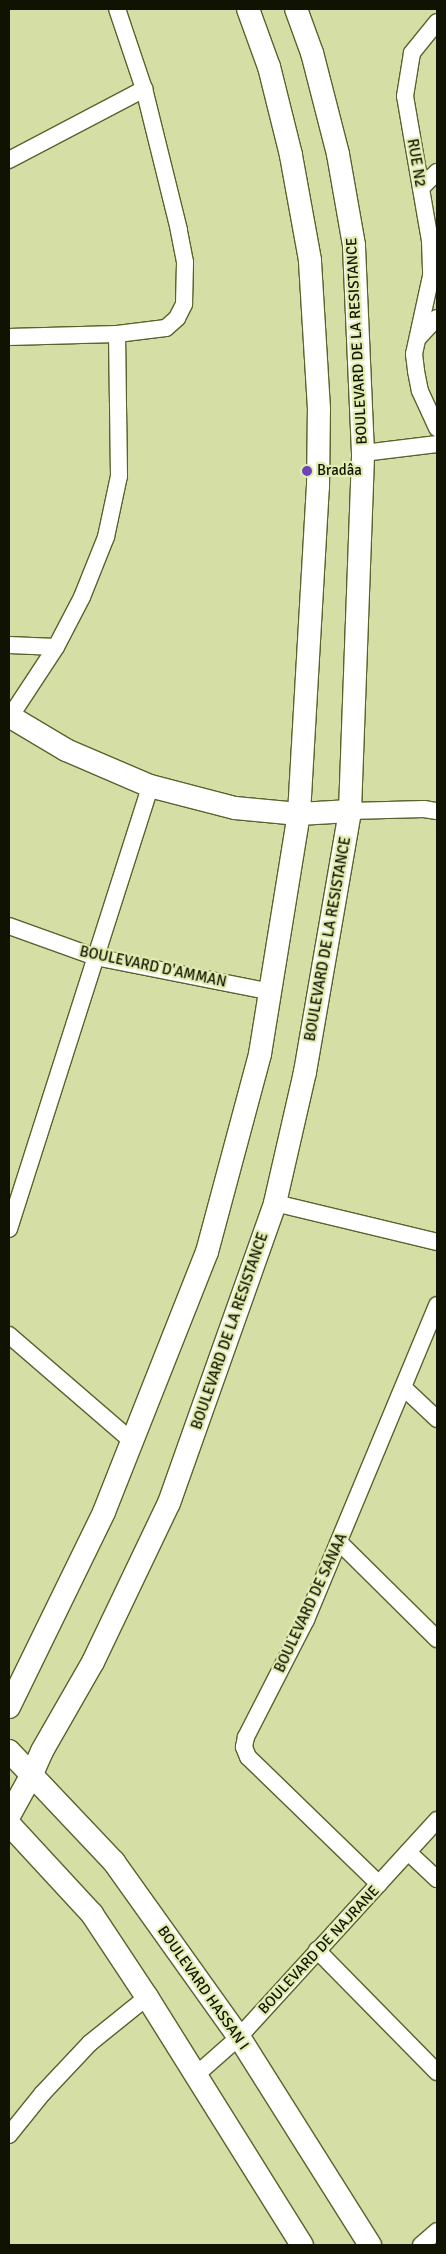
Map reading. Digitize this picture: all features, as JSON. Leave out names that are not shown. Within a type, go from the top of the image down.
[{"type":"main road","points":[[9,1707],[104,1512],[207,1252],[260,1054],[298,814],[320,452],[319,399],[310,260],[293,164],[269,67],[248,9]]},
{"type":"main road","name":"BOULEVARD DE LA RESISTANCE","points":[[9,1816],[31,1776],[42,1751],[93,1662],[169,1503],[275,1203],[306,1072],[350,811],[364,453],[360,333],[354,245],[338,154],[312,54],[296,9]]},
{"type":"main road","points":[[9,716],[66,750],[150,786],[235,808],[298,814],[350,811]]},
{"type":"main road","name":"BOULEVARD HASSAN I","points":[[9,1751],[114,1862],[239,2036],[370,2245]]},
{"type":"main road","points":[[9,1824],[92,1914],[147,1997],[302,2245]]},
{"type":"street","points":[[9,337],[117,334],[166,328],[177,318],[184,304],[185,262],[182,246],[144,89],[117,9]]},
{"type":"street","name":"RUE N2","points":[[437,22],[412,53],[406,76],[405,96],[430,241],[431,276],[414,354],[420,391],[437,428]]},
{"type":"street","points":[[9,160],[144,89]]},
{"type":"street","points":[[420,188],[437,172]]},
{"type":"street","points":[[419,337],[437,318]]},
{"type":"street","points":[[9,716],[56,647],[82,597],[106,537],[117,485],[117,334]]},
{"type":"street","points":[[364,453],[437,444]]},
{"type":"street","points":[[9,645],[56,647]]},
{"type":"street","points":[[9,1229],[150,786]]},
{"type":"street","points":[[350,811],[424,809],[437,811]]},
{"type":"street","name":"BOULEVARD D'AMMAN","points":[[9,926],[95,957],[271,992]]},
{"type":"street","points":[[275,1203],[437,1242]]},
{"type":"street","name":"BOULEVARD DE SANAA","points":[[379,1884],[248,1757],[244,1747],[246,1737],[306,1620],[437,1305]]},
{"type":"street","points":[[9,1335],[132,1441]]},
{"type":"street","points":[[404,1388],[437,1419]]},
{"type":"street","points":[[339,1542],[437,1639]]},
{"type":"street","name":"BOULEVARD DE NAJRANE","points":[[196,2075],[239,2036],[437,1820]]},
{"type":"street","points":[[408,1852],[437,1879]]},
{"type":"street","points":[[317,1950],[437,2072]]},
{"type":"street","points":[[9,2135],[42,2094],[90,2043],[147,1997]]},
{"type":"street","points":[[421,2245],[437,2231]]},
{"type":"place","name":"Bradâa","points":[[307,471]]}]
